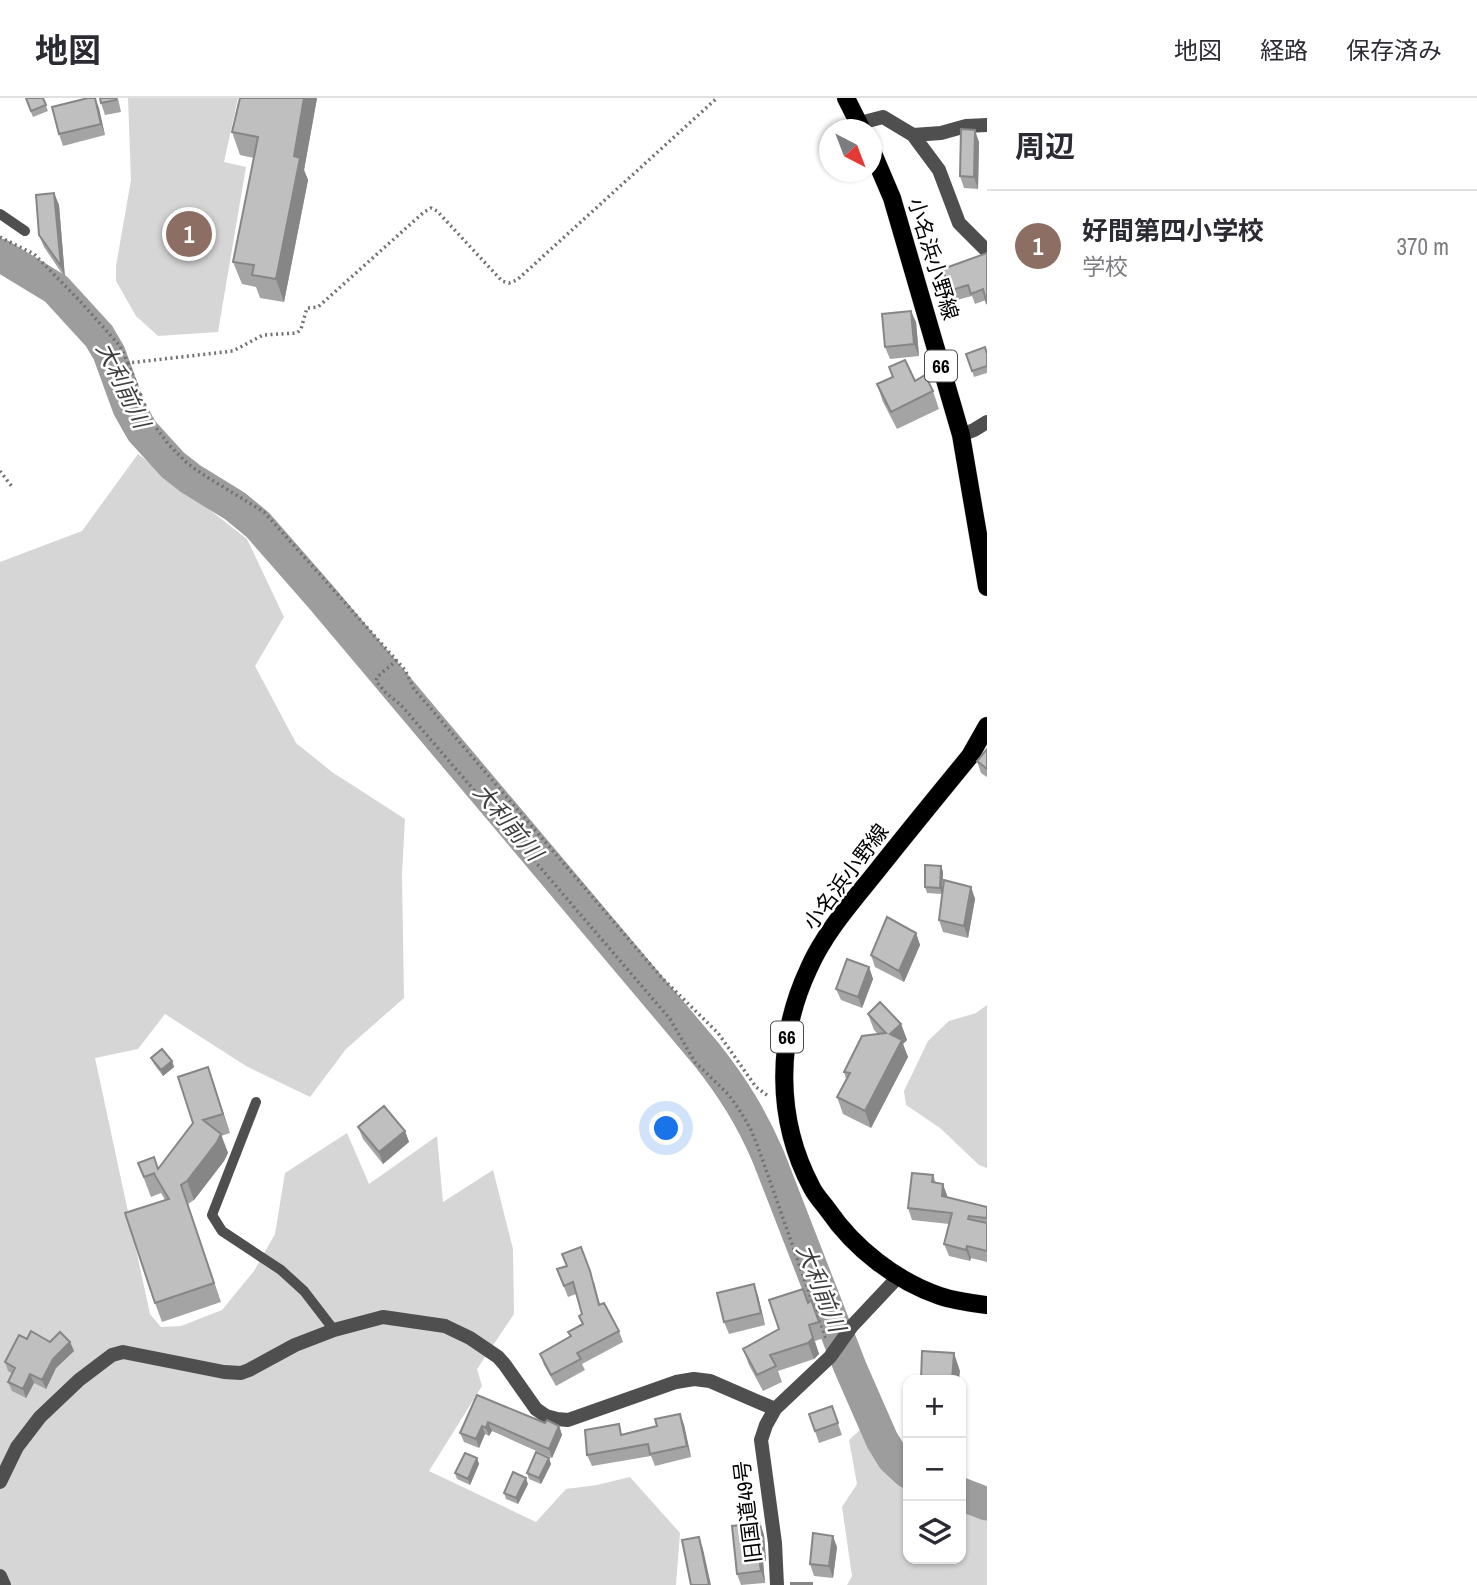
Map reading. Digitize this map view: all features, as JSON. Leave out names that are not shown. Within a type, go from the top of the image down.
[{"type":"main road","points":[[846,98],[857,119]]},
{"type":"main road","name":"小名浜小野線","points":[[882,174],[892,198],[961,435],[987,587]]},
{"type":"main road","name":"小名浜小野線","points":[[987,726],[970,756],[833,926],[809,967],[794,1007],[784,1053],[784,1098],[794,1144],[813,1188],[835,1221],[868,1255],[899,1276],[940,1296],[987,1306]]},
{"type":"street","points":[[878,119],[883,117],[913,135],[939,170],[959,223],[987,251]]},
{"type":"street","points":[[913,135],[987,125]]},
{"type":"street","points":[[961,435],[987,422]]},
{"type":"street","name":"旧国道49号","points":[[777,1585],[775,1543],[761,1440],[765,1425],[775,1409],[832,1354],[852,1326],[899,1276]]},
{"type":"street","points":[[0,1482],[17,1447],[40,1418],[79,1380],[112,1355],[123,1352],[240,1373],[296,1345],[334,1330],[383,1317],[445,1326],[470,1338],[498,1357],[536,1409],[546,1416],[558,1419],[568,1419],[676,1382],[694,1379],[710,1381],[775,1409]]},
{"type":"street","points":[[0,1576],[4,1585]]},
{"type":"lane","points":[[0,214],[25,231]]},
{"type":"lane","points":[[256,1102],[212,1215],[222,1231],[281,1270],[304,1291],[334,1330]]},
{"type":"path","points":[[128,363],[233,351],[263,335],[297,333],[301,329],[307,308],[318,307],[424,212],[432,208],[502,281],[517,280],[716,98]]},
{"type":"path","points":[[0,237],[34,254],[79,300],[120,346],[151,421],[169,445],[206,477],[264,512],[395,662],[405,670],[414,689],[662,978],[718,1033],[756,1087],[768,1096],[784,1098]]},
{"type":"path","points":[[0,471],[13,488]]},
{"type":"path","points":[[395,662],[377,677],[376,681],[401,705],[670,1019],[695,1062],[729,1095],[742,1114],[758,1147],[832,1354]]},
{"type":"shaded area","points":[[128,98],[238,98],[224,162],[246,167],[218,332],[158,336],[136,316],[116,281],[116,266],[131,180]]},
{"type":"shaded area","points":[[138,454],[247,539],[284,617],[255,666],[296,743],[332,772],[405,819],[402,874],[404,998],[346,1049],[310,1097],[246,1066],[165,1014],[138,1049],[95,1058],[150,1314],[161,1327],[181,1326],[222,1310],[254,1271],[275,1234],[285,1173],[347,1133],[369,1184],[437,1136],[443,1202],[493,1170],[513,1249],[514,1314],[477,1369],[482,1386],[429,1471],[536,1522],[566,1489],[630,1477],[680,1533],[676,1585],[0,1585],[0,562],[82,531]]},
{"type":"shaded area","points":[[987,1005],[987,1168],[979,1165],[940,1128],[906,1105],[904,1091],[928,1041],[949,1021],[976,1013]]},
{"type":"shaded area","points":[[860,1430],[888,1461],[903,1472],[903,1564],[966,1564],[966,1507],[987,1514],[987,1585],[847,1585],[852,1576],[842,1507],[857,1484],[849,1440]]},
{"type":"building","points":[[26,98],[43,98],[46,105],[31,111]]},
{"type":"building","points":[[95,98],[101,124],[59,134],[52,107]]},
{"type":"building","points":[[100,98],[116,98],[116,100],[101,103]]},
{"type":"building","points":[[240,98],[304,98],[294,156],[300,158],[276,279],[252,275],[254,265],[233,262],[258,137],[232,132]]},
{"type":"building","points":[[961,129],[975,130],[974,177],[960,176]]},
{"type":"building","points":[[54,193],[61,266],[39,235],[36,195]]},
{"type":"building","points":[[987,253],[987,304],[983,289],[971,294],[968,285],[949,291],[943,269]]},
{"type":"building","points":[[911,311],[914,344],[885,347],[882,314]]},
{"type":"building","points":[[985,347],[987,366],[972,371],[966,354]]},
{"type":"building","points":[[905,360],[915,381],[925,375],[933,391],[891,412],[877,384],[893,377],[889,367]]},
{"type":"building","points":[[987,749],[987,769],[977,761]]},
{"type":"building","points":[[925,865],[941,866],[940,888],[925,887]]},
{"type":"building","points":[[944,880],[971,887],[964,926],[939,920]]},
{"type":"building","points":[[887,917],[916,933],[899,971],[871,955]]},
{"type":"building","points":[[847,959],[869,967],[858,997],[836,989]]},
{"type":"building","points":[[880,1002],[901,1024],[890,1034],[902,1040],[865,1111],[837,1097],[850,1073],[844,1072],[862,1036],[886,1033],[868,1014]]},
{"type":"building","points":[[162,1049],[172,1061],[161,1070],[151,1058]]},
{"type":"building","points":[[208,1067],[223,1114],[203,1120],[221,1134],[187,1181],[181,1185],[214,1283],[155,1303],[125,1213],[169,1199],[155,1173],[144,1177],[138,1163],[154,1157],[158,1169],[193,1123],[178,1077]]},
{"type":"building","points":[[384,1106],[405,1131],[379,1152],[358,1127]]},
{"type":"building","points":[[912,1173],[933,1175],[932,1182],[943,1184],[942,1196],[987,1207],[987,1218],[969,1216],[968,1219],[987,1223],[987,1251],[967,1246],[966,1250],[944,1244],[952,1213],[908,1208]]},
{"type":"building","points":[[581,1247],[599,1305],[604,1303],[619,1331],[577,1353],[581,1359],[551,1375],[540,1354],[571,1336],[568,1332],[583,1324],[573,1282],[564,1286],[557,1269],[567,1266],[562,1254]]},
{"type":"building","points":[[754,1284],[761,1313],[724,1322],[717,1293]]},
{"type":"building","points":[[803,1289],[808,1303],[811,1300],[819,1322],[809,1325],[813,1338],[808,1343],[770,1355],[776,1366],[757,1375],[743,1349],[779,1329],[769,1300]]},
{"type":"building","points":[[31,1331],[50,1342],[60,1332],[70,1342],[53,1359],[42,1380],[30,1374],[23,1389],[8,1382],[15,1368],[5,1362],[19,1335],[27,1339]]},
{"type":"building","points":[[922,1351],[954,1353],[952,1375],[921,1375]]},
{"type":"building","points":[[477,1395],[545,1423],[547,1420],[559,1426],[549,1449],[488,1422],[486,1428],[482,1426],[476,1439],[460,1433]]},
{"type":"building","points":[[832,1406],[838,1423],[815,1431],[809,1414]]},
{"type":"building","points":[[680,1414],[687,1446],[650,1454],[648,1444],[587,1455],[585,1430],[619,1424],[621,1435],[657,1426],[655,1419]]},
{"type":"building","points":[[536,1452],[549,1458],[539,1478],[527,1473]]},
{"type":"building","points":[[465,1453],[477,1458],[468,1479],[455,1473]]},
{"type":"building","points":[[513,1472],[526,1478],[516,1498],[504,1493]]},
{"type":"building","points":[[760,1523],[762,1549],[758,1550],[761,1571],[737,1574],[732,1526]]},
{"type":"building","points":[[813,1533],[833,1536],[829,1566],[810,1564]]},
{"type":"building","points":[[699,1537],[709,1585],[691,1585],[682,1540]]},
{"type":"building","points":[[812,1583],[812,1585],[791,1585]]},
{"type":"waterway","name":"大利前川","points":[[0,255],[56,289],[99,336],[109,353],[129,408],[142,431],[173,465],[235,506],[258,525],[716,1067],[748,1116],[768,1156],[850,1367],[882,1440],[893,1458],[903,1467]]},
{"type":"waterway","name":"大利前川","points":[[966,1496],[987,1504]]},
{"type":"place","name":"好間第四小学校","points":[[189,234]]}]
